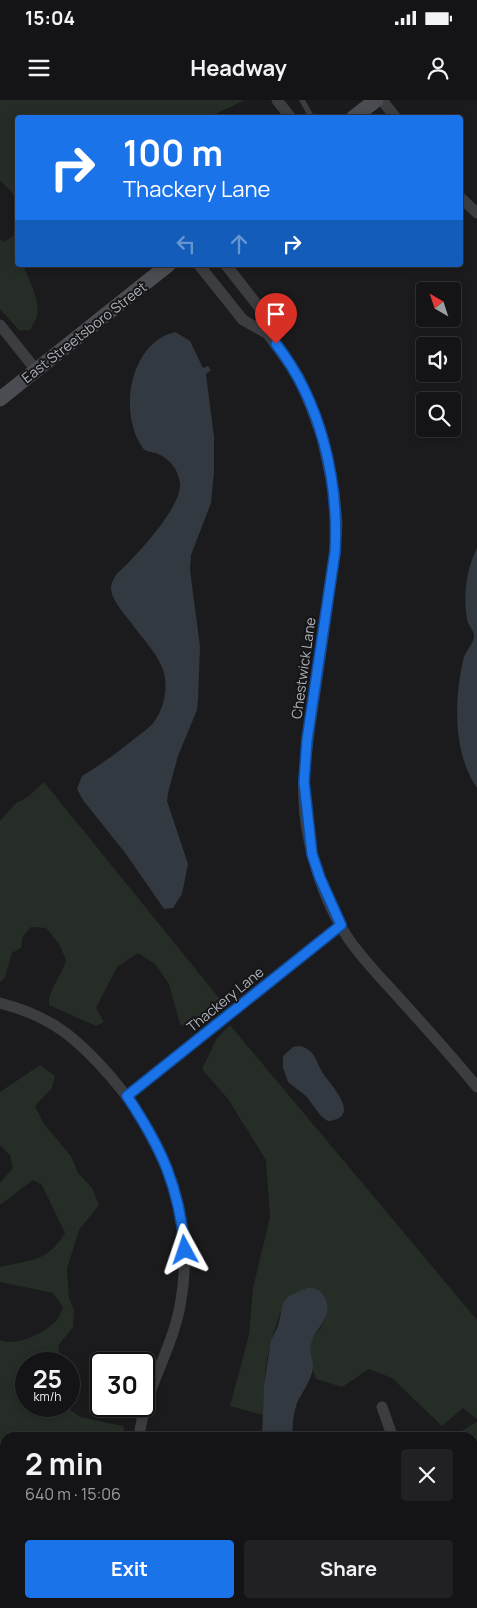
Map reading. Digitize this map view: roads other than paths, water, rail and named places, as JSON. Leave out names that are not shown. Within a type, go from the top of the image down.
[{"type":"main road","points":[[357,115],[376,100]]},
{"type":"main road","name":"East Streetsboro Street","points":[[0,399],[165,267]]},
{"type":"street","points":[[277,100],[288,115]]},
{"type":"street","points":[[382,100],[394,115]]},
{"type":"street","points":[[463,200],[477,213]]},
{"type":"street","name":"Chestwick Lane","points":[[201,267],[243,320],[268,334]]},
{"type":"street","name":"Chestwick Lane","points":[[228,267],[259,307],[268,334],[298,376],[322,438],[334,492],[335,552],[307,740],[304,782],[312,854],[320,878],[349,939],[372,969],[445,1048],[477,1087]]},
{"type":"street","points":[[0,325],[36,370]]},
{"type":"street","name":"Thackery Lane","points":[[127,1096],[341,925]]},
{"type":"street","points":[[0,1003],[40,1016],[68,1034],[94,1057],[127,1096],[151,1133],[171,1176],[181,1216],[185,1250],[181,1301],[176,1326],[146,1403],[140,1432]]},
{"type":"street","points":[[382,1407],[391,1432]]},
{"type":"lane","points":[[302,100],[310,115]]}]
